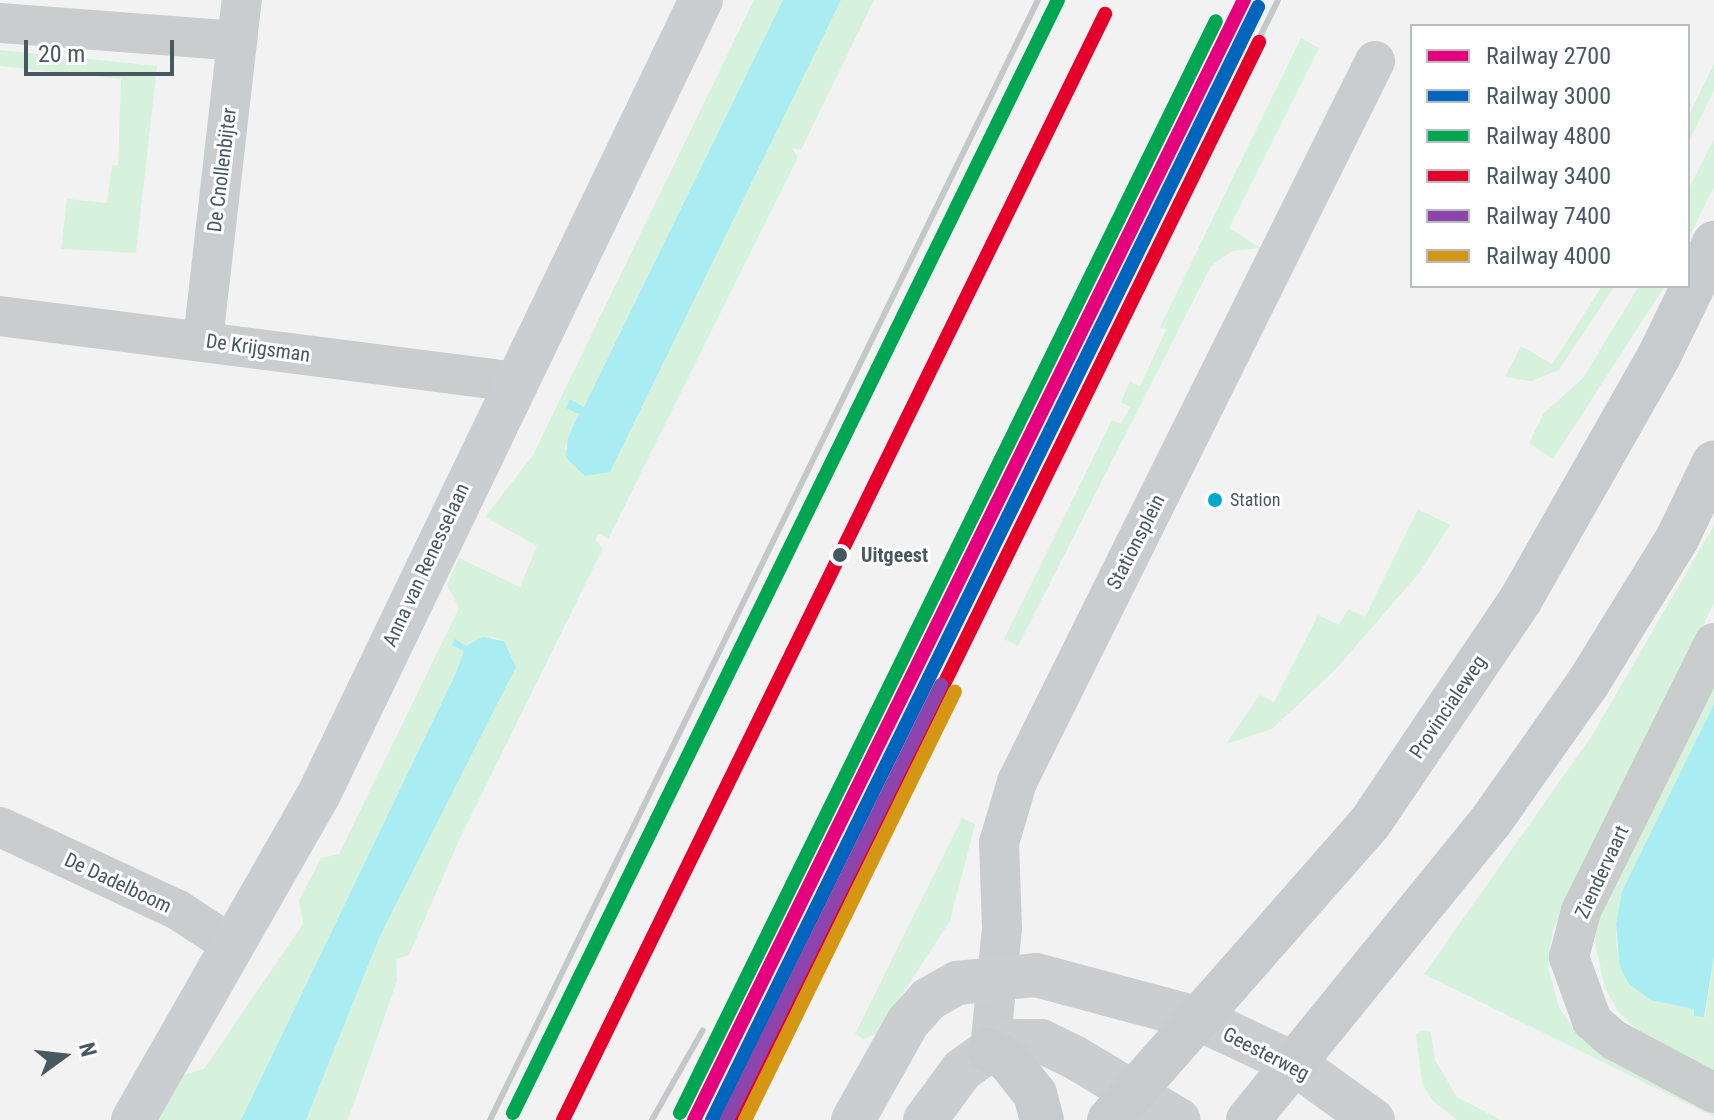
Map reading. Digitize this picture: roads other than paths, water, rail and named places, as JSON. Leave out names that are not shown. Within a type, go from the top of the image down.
[{"type":"main road","name":"Provincialeweg","points":[[1121,1105],[1370,823],[1521,599],[1659,356],[1714,243]]},
{"type":"main road","points":[[1248,1120],[1491,821],[1588,683],[1677,539],[1714,462]]},
{"type":"main road","points":[[990,1050],[1008,1060],[1035,1094],[1042,1120]]},
{"type":"street","name":"De Cnollenbijter","points":[[203,340],[242,0]]},
{"type":"street","name":"Anna van Renesselaan","points":[[133,1120],[319,794],[701,0]]},
{"type":"street","points":[[0,23],[237,41]]},
{"type":"street","name":"Stationsplein","points":[[990,1050],[999,976],[999,843],[1017,782],[1375,61]]},
{"type":"street","name":"De Krijgsman","points":[[0,316],[516,382]]},
{"type":"street","name":"Ziendervaart","points":[[1714,643],[1581,911],[1569,957],[1592,1021],[1614,1040],[1714,1093]]},
{"type":"street","name":"De Dadelboom","points":[[0,827],[178,910],[233,946]]},
{"type":"street","name":"Geesterweg","points":[[853,1120],[908,1022],[929,999],[957,983],[999,976],[1036,975],[1081,984],[1197,1018],[1295,1064],[1373,1120]]},
{"type":"street","points":[[925,1120],[962,1070],[990,1050],[1014,1041],[1041,1041],[1121,1105],[1179,1120]]},
{"type":"water","points":[[783,0],[841,0],[610,472],[585,476],[566,458],[568,438],[579,414],[566,408],[570,399],[584,407]]},
{"type":"water","points":[[483,637],[504,641],[516,667],[380,936],[306,1120],[241,1120],[455,675],[464,651],[452,645],[455,639],[466,646]]},
{"type":"water","points":[[1714,704],[1714,956],[1704,1017],[1694,1016],[1694,1009],[1650,1000],[1628,983],[1620,966],[1616,924],[1622,891]]},
{"type":"railway","points":[[490,1120],[1038,0]]},
{"type":"railway","points":[[941,685],[1278,0]]},
{"type":"railway","points":[[652,1120],[703,1030]]},
{"type":"rail line","name":"4800","points":[[513,1113],[1058,0]]},
{"type":"rail line","name":"2700","points":[[694,1120],[1244,0]]},
{"type":"rail line","name":"3000","points":[[712,1120],[1258,7]]},
{"type":"rail line","name":"3400","points":[[563,1120],[1105,14]]},
{"type":"rail line","name":"4800","points":[[680,1113],[1216,21]]},
{"type":"rail line","name":"3400","points":[[730,1120],[1259,42]]},
{"type":"rail line","name":"7400","points":[[727,1120],[941,685]]},
{"type":"rail line","name":"4000","points":[[745,1120],[955,692]]},
{"type":"place","name":"Station","points":[[1215,500]]},
{"type":"place","name":"Uitgeest","points":[[840,555]]}]
